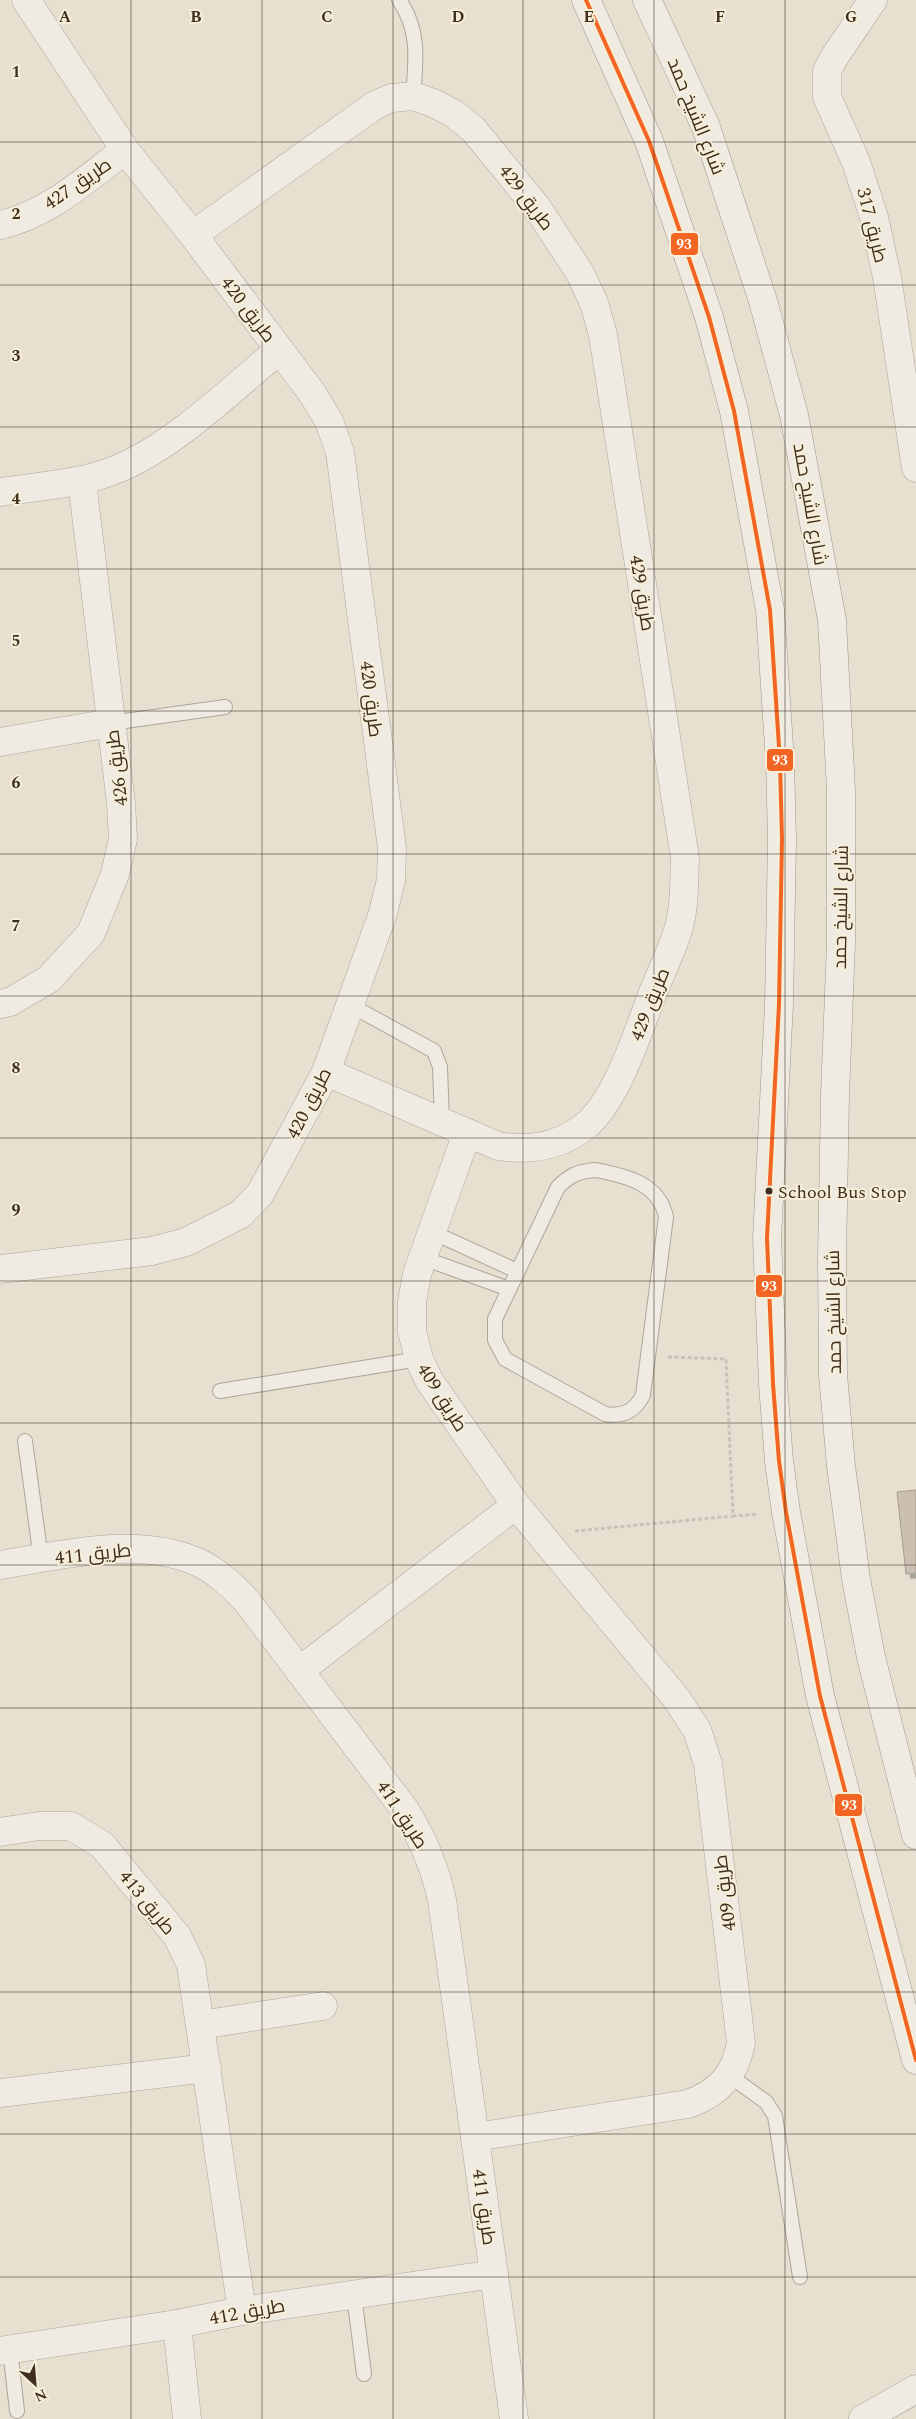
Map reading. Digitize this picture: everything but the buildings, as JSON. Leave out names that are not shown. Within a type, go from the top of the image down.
[{"type":"street","name":"طريق 420","points":[[0,1269],[152,1251],[186,1242],[241,1214],[260,1194],[326,1072],[383,913],[391,880],[392,848],[340,452],[329,421],[279,350],[193,235],[125,150],[26,0]]},
{"type":"street","points":[[586,0],[649,141],[709,317],[734,411],[770,610],[780,762],[782,838],[779,1004],[767,1238],[773,1384],[780,1461],[786,1512],[820,1696],[916,2060]]},
{"type":"street","name":"شارع الشيخ حمد","points":[[647,0],[706,127],[763,301],[794,415],[832,620],[841,790],[841,943],[835,1095],[832,1259],[833,1375],[841,1466],[856,1579],[871,1657],[916,1835]]},
{"type":"street","name":"طريق 317","points":[[873,0],[833,59],[825,84],[827,97],[856,162],[876,227],[886,277],[916,468]]},
{"type":"street","name":"طريق 429","points":[[193,235],[374,105],[392,98],[413,96],[433,102],[453,113],[473,129],[536,206],[580,273],[594,303],[604,345],[685,858],[683,894],[678,929],[622,1072],[601,1109],[586,1126],[566,1139],[544,1147],[522,1149],[498,1146],[326,1072]]},
{"type":"street","name":"طريق 427","points":[[0,225],[38,210],[66,194],[125,150]]},
{"type":"street","points":[[0,492],[82,481],[120,468],[170,440],[279,350]]},
{"type":"street","name":"طريق 426","points":[[0,1004],[10,1002],[49,979],[91,933],[114,874],[122,839],[121,803],[82,481]]},
{"type":"street","points":[[0,742],[111,724]]},
{"type":"street","name":"طريق 409","points":[[467,1133],[423,1258],[412,1302],[412,1331],[419,1359],[430,1382],[516,1505],[676,1698],[697,1730],[708,1764],[741,2043],[738,2060],[730,2076],[719,2089],[705,2098],[688,2104],[475,2137]]},
{"type":"street","points":[[299,1672],[516,1505]]},
{"type":"street","name":"طريق 411","points":[[0,1565],[134,1547],[166,1551],[196,1561],[223,1578],[246,1600],[405,1810],[429,1854],[442,1900],[514,2419]]},
{"type":"street","name":"طريق 413","points":[[0,1832],[39,1826],[71,1826],[102,1845],[177,1936],[191,1965],[242,2310]]},
{"type":"street","points":[[200,2025],[323,2006]]},
{"type":"street","points":[[0,2093],[206,2068]]},
{"type":"street","name":"طريق 412","points":[[5,2350],[178,2324],[242,2310],[494,2274]]},
{"type":"street","points":[[178,2324],[187,2419]]},
{"type":"street","points":[[863,2419],[916,2389]]},
{"type":"lane","points":[[399,0],[410,18],[416,42],[413,96]]},
{"type":"lane","points":[[111,724],[225,707]]},
{"type":"lane","points":[[350,1005],[434,1051],[440,1068],[442,1122]]},
{"type":"lane","points":[[596,1170],[635,1181],[653,1190],[664,1207],[666,1217],[645,1386],[639,1403],[624,1414],[605,1414],[505,1359],[495,1340],[493,1330],[495,1319],[509,1289],[551,1199],[558,1186],[568,1177],[581,1171],[596,1170]]},
{"type":"lane","points":[[432,1232],[517,1271]]},
{"type":"lane","points":[[423,1258],[509,1289]]},
{"type":"lane","points":[[220,1391],[419,1359]]},
{"type":"lane","points":[[25,1441],[41,1558]]},
{"type":"lane","points":[[730,2076],[766,2102],[775,2116],[800,2277]]},
{"type":"lane","points":[[354,2295],[364,2374]]},
{"type":"lane","points":[[5,2350],[17,2411]]},
{"type":"path","points":[[680,1357],[705,1358]]},
{"type":"path","points":[[541,1534],[733,1516]]},
{"type":"transit line","name":"93","points":[[586,0],[649,141],[709,317],[734,411],[770,610],[780,762],[782,839],[779,1004],[767,1238],[773,1384],[779,1461],[786,1512],[820,1696],[916,2060]]},
{"type":"place","name":"School Bus Stop","points":[[769,1191]]}]
